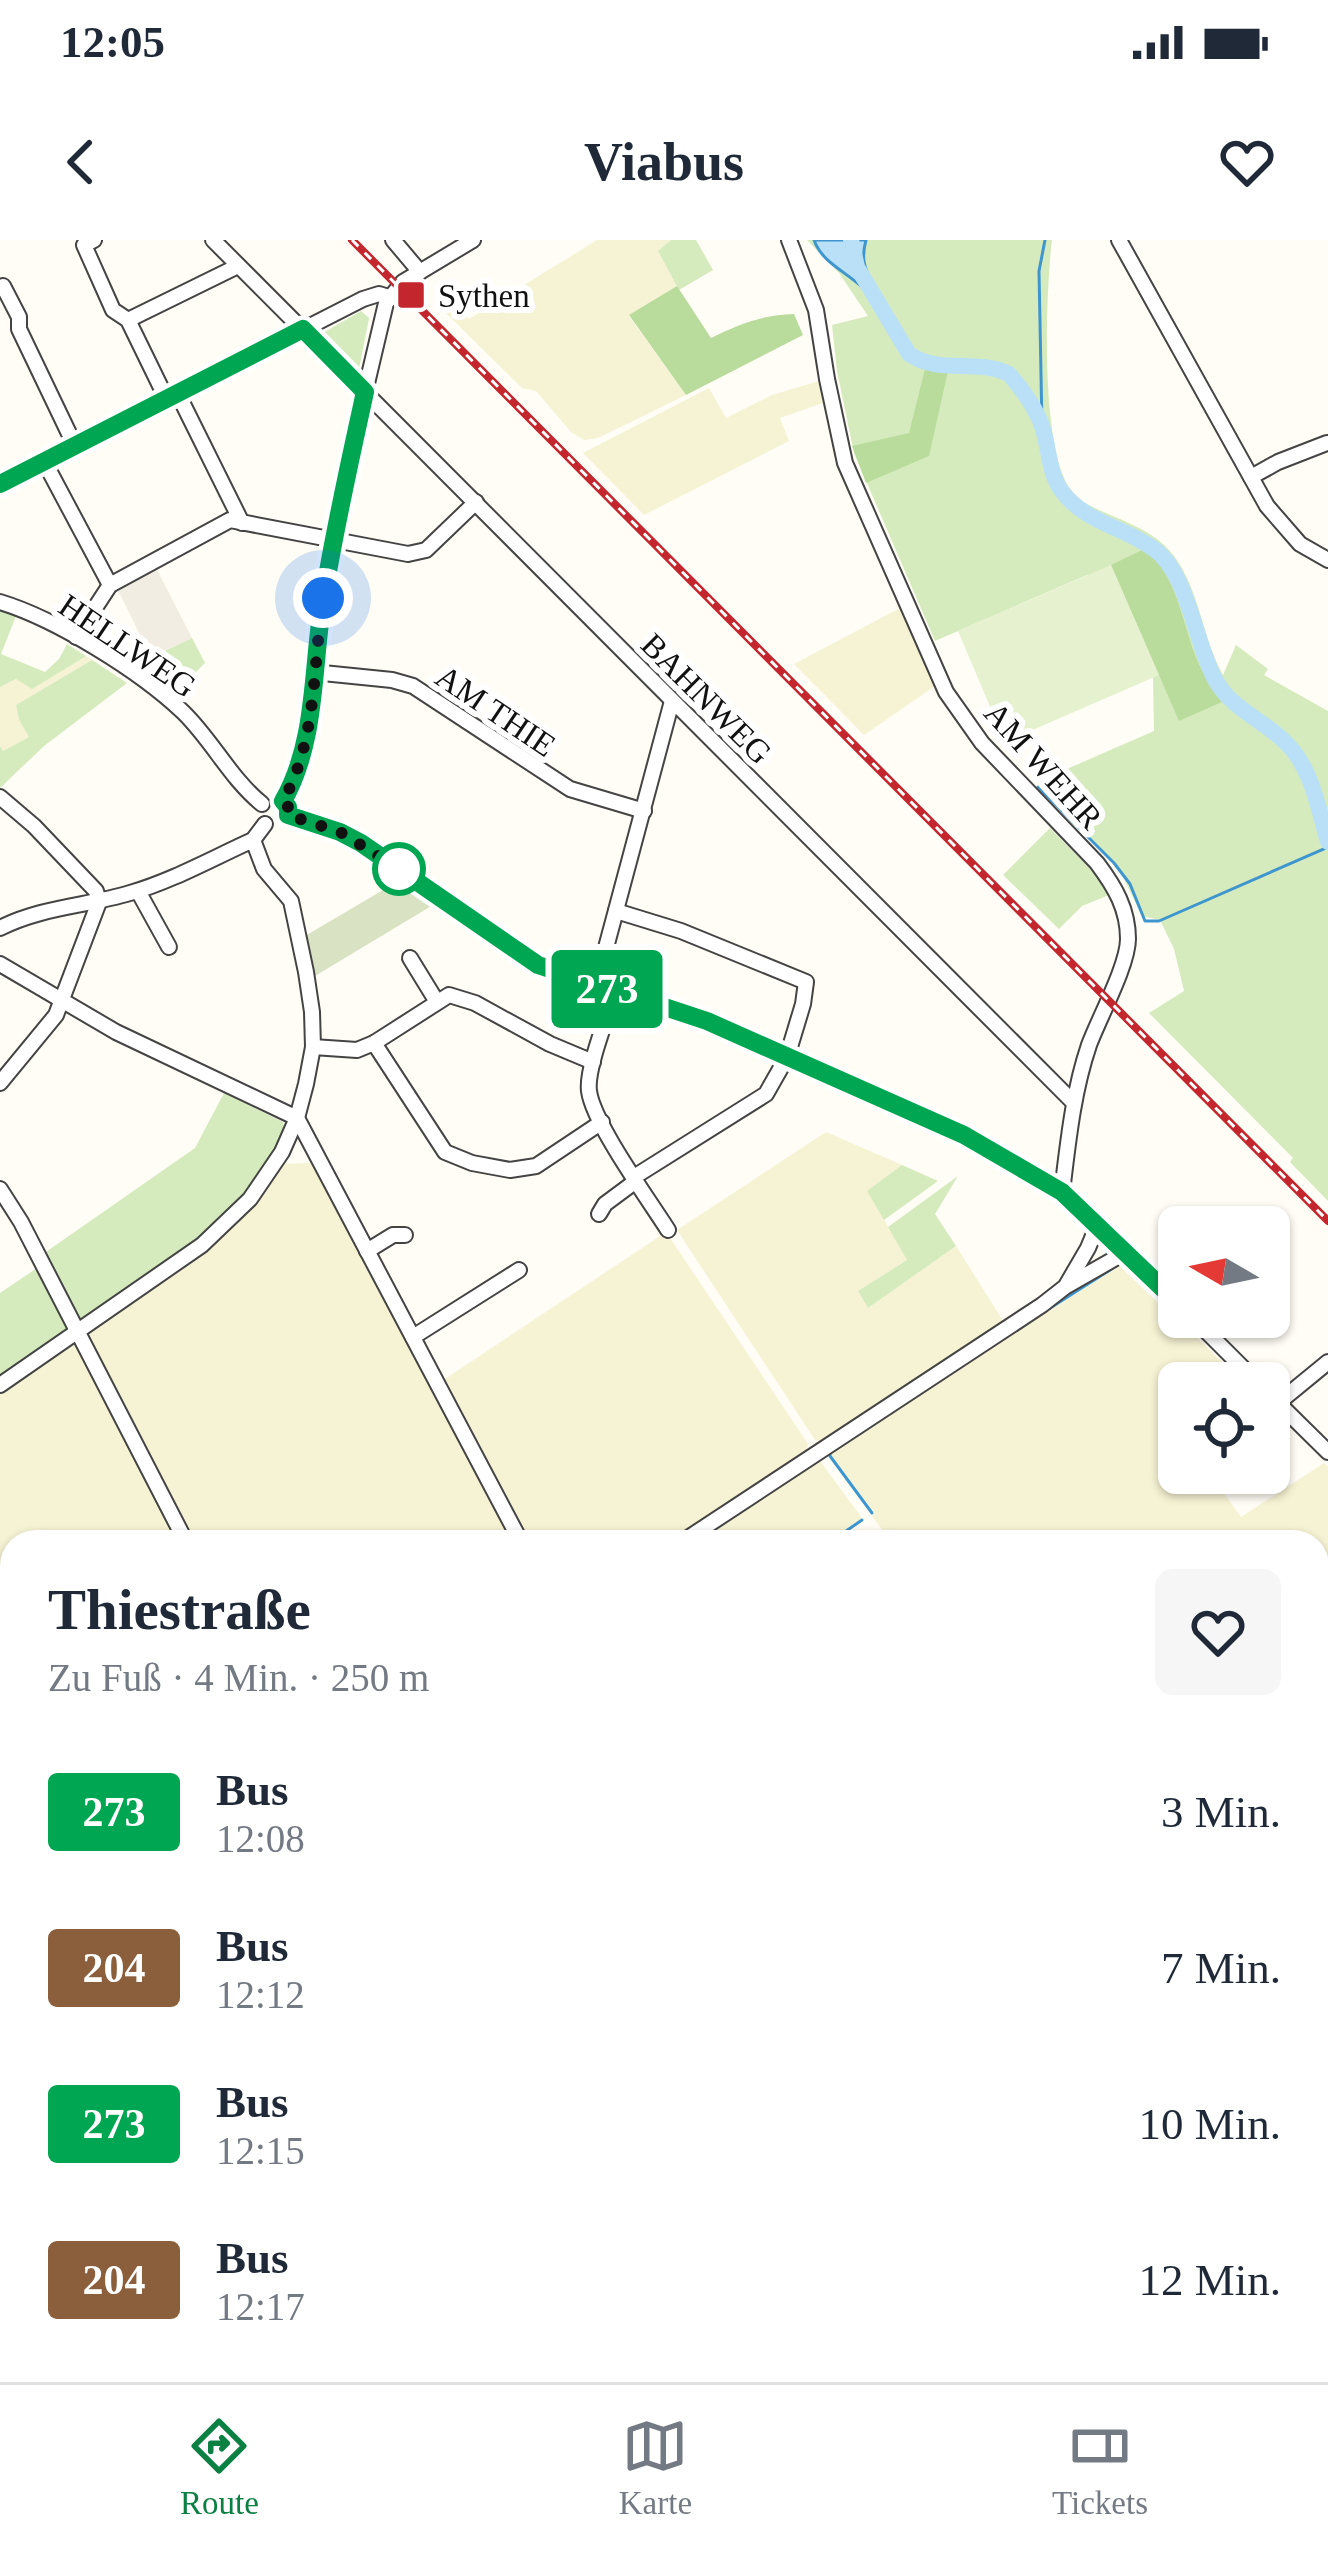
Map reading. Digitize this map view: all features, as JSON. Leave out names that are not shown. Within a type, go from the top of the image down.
[{"type":"street","name":"BAHNWEG","points":[[213,240],[1074,1103]]},
{"type":"street","points":[[393,240],[421,272]]},
{"type":"street","points":[[473,240],[403,283],[389,297],[381,318],[334,542],[306,736],[286,808],[279,826],[265,824],[259,815],[262,804],[272,798],[286,808],[361,843],[538,965],[707,1021],[964,1135],[1062,1192],[1158,1283]]},
{"type":"street","name":"AM WEHR","points":[[789,240],[816,310],[845,463],[946,692],[982,743],[1097,863],[1125,908],[1126,958],[1088,1048],[1074,1103],[1062,1192]]},
{"type":"street","points":[[1119,240],[1267,506],[1300,544],[1328,560]]},
{"type":"street","points":[[89,242],[113,310],[128,320],[242,523]]},
{"type":"street","points":[[128,320],[238,266]]},
{"type":"street","points":[[3,286],[75,446]]},
{"type":"street","points":[[1,481],[363,299],[379,294],[389,297]]},
{"type":"street","points":[[1251,477],[1328,443]]},
{"type":"street","points":[[44,460],[110,585]]},
{"type":"street","points":[[76,637],[110,585],[230,520],[396,554],[426,550],[476,502]]},
{"type":"street","name":"HELLWEG","points":[[0,602],[25,609],[76,637],[180,710],[262,804]]},
{"type":"street","name":"AM THIE","points":[[313,672],[413,686],[559,784],[644,811]]},
{"type":"street","points":[[596,985],[672,701]]},
{"type":"street","points":[[0,797],[96,891],[98,902],[48,1027],[0,1083]]},
{"type":"street","points":[[0,928],[57,908],[138,891],[254,840],[265,824]]},
{"type":"street","points":[[0,1385],[168,1271],[231,1220],[267,1177],[297,1118],[313,1047],[307,972],[291,901],[264,869],[254,840]]},
{"type":"street","points":[[138,891],[169,947]]},
{"type":"street","points":[[599,1214],[635,1179],[766,1094],[787,1057],[806,982],[616,910]]},
{"type":"street","points":[[410,958],[437,1002]]},
{"type":"street","points":[[0,964],[116,1032],[297,1118],[515,1530]]},
{"type":"street","points":[[615,992],[589,1090],[602,1123],[668,1230]]},
{"type":"street","points":[[313,1047],[357,1050],[449,994],[593,1061]]},
{"type":"street","points":[[374,1043],[446,1152],[472,1163],[510,1170],[536,1166],[602,1123]]},
{"type":"street","points":[[0,1190],[21,1222],[180,1530]]},
{"type":"street","points":[[1065,1287],[1098,1224]]},
{"type":"street","points":[[367,1251],[393,1235],[405,1235]]},
{"type":"street","points":[[700,1530],[1065,1287],[1126,1252]]},
{"type":"street","points":[[413,1337],[519,1270]]},
{"type":"street","points":[[1213,1338],[1237,1362]]},
{"type":"street","points":[[1290,1388],[1328,1362]]},
{"type":"street","points":[[1290,1415],[1328,1453]]},
{"type":"shaded area","points":[[597,240],[671,240],[658,251],[677,286],[629,316],[686,395],[598,438],[584,440],[571,432],[536,391],[522,388],[446,313],[455,305],[469,319]]},
{"type":"shaded area","points":[[819,381],[823,403],[780,418],[789,441],[644,515],[583,453],[709,388],[726,418],[772,395]]},
{"type":"shaded area","points":[[155,566],[192,638],[151,657],[116,586]]},
{"type":"shaded area","points":[[900,608],[935,686],[864,735],[794,664]]},
{"type":"shaded area","points":[[86,656],[92,660],[16,705],[29,737],[3,751],[0,687],[16,679],[32,688]]},
{"type":"shaded area","points":[[826,1132],[902,1165],[868,1191],[907,1260],[858,1291],[868,1308],[956,1246],[1005,1324],[821,1441],[815,1440],[677,1230]]},
{"type":"shaded area","points":[[313,1163],[507,1530],[187,1530],[86,1339],[88,1330],[200,1256],[264,1193],[281,1164]]},
{"type":"shaded area","points":[[666,1232],[808,1444],[806,1454],[694,1530],[525,1530],[445,1379]]},
{"type":"shaded area","points":[[1123,1264],[1158,1299],[1158,1338],[1198,1338],[1222,1362],[1158,1362],[1158,1494],[1224,1494],[1241,1517],[1276,1494],[1290,1494],[1290,1485],[1324,1463],[1328,1467],[1328,1530],[882,1530],[872,1516],[875,1513],[831,1455],[833,1448]]},
{"type":"shaded area","points":[[72,1342],[79,1344],[177,1530],[0,1530],[0,1391]]},
{"type":"shaded area","points":[[814,1460],[820,1461],[862,1518],[844,1530],[709,1530]]},
{"type":"green space","points":[[671,240],[696,240],[713,270],[679,290],[658,251]]},
{"type":"green space","points":[[807,240],[1052,240],[1048,377],[1057,454],[1066,482],[1080,500],[1142,530],[1174,556],[1190,584],[1223,675],[1236,645],[1268,669],[1264,675],[1328,711],[1328,1201],[1290,1162],[1293,1158],[1149,1013],[1184,991],[1174,949],[1160,920],[1142,916],[1112,862],[1037,782],[1154,731],[1153,677],[1087,575],[935,641],[854,453],[837,371],[832,325],[868,316],[839,273]]},
{"type":"green space","points":[[677,286],[711,338],[751,321],[794,314],[803,335],[686,395],[629,315]]},
{"type":"green space","points":[[361,311],[369,318],[358,374],[321,334]]},
{"type":"green space","points":[[925,369],[948,371],[929,456],[866,483],[852,446],[909,433]]},
{"type":"green space","points":[[1144,549],[1173,589],[1195,655],[1224,701],[1179,721],[1111,565]]},
{"type":"green space","points":[[1111,565],[1159,675],[1005,742],[958,631]]},
{"type":"green space","points":[[0,610],[16,616],[1,654],[45,672],[67,644],[86,656],[32,689],[16,679],[0,687]]},
{"type":"green space","points":[[192,638],[205,663],[175,693],[139,663]]},
{"type":"green space","points":[[92,660],[127,683],[44,746],[0,788],[0,746],[3,751],[29,737],[16,705]]},
{"type":"green space","points":[[1050,828],[1098,877],[1109,895],[1082,906],[1059,929],[1003,875]]},
{"type":"green space","points":[[400,880],[433,905],[315,976],[305,936]]},
{"type":"green space","points":[[224,1093],[283,1122],[286,1133],[279,1150],[228,1219],[85,1322],[78,1320],[43,1254],[195,1148]]},
{"type":"green space","points":[[902,1165],[938,1181],[884,1220],[867,1191]]},
{"type":"green space","points":[[958,1176],[935,1214],[956,1246],[868,1308],[858,1291],[907,1260],[888,1227]]},
{"type":"green space","points":[[40,1266],[71,1325],[69,1333],[0,1380],[0,1293]]},
{"type":"water","points":[[814,240],[866,240],[864,263],[873,284],[864,289],[829,261]]},
{"type":"waterway","points":[[851,240],[857,267],[909,354],[933,364],[984,367],[1009,374],[1040,422],[1061,490],[1093,518],[1142,541],[1166,560],[1216,681],[1302,763],[1328,842]]},
{"type":"waterway","points":[[1042,426],[1039,271],[1045,240]]},
{"type":"waterway","points":[[1038,787],[1114,863],[1130,884],[1145,921],[1159,921],[1328,847]]},
{"type":"waterway","points":[[1047,1310],[1121,1263]]},
{"type":"waterway","points":[[830,1453],[872,1513]]},
{"type":"waterway","points":[[847,1530],[862,1520]]},
{"type":"railway","points":[[352,240],[1328,1221]]},
{"type":"bus line","name":"273","points":[[0,484],[303,329],[365,392],[323,598],[307,730],[283,801],[288,815],[361,843],[538,965],[707,1021],[964,1135],[1062,1192],[1158,1283]]},
{"type":"place","name":"Sythen","points":[[411,295]]},
{"type":"route","points":[[323,598],[307,730],[283,801],[288,815],[340,832],[399,869]]}]
